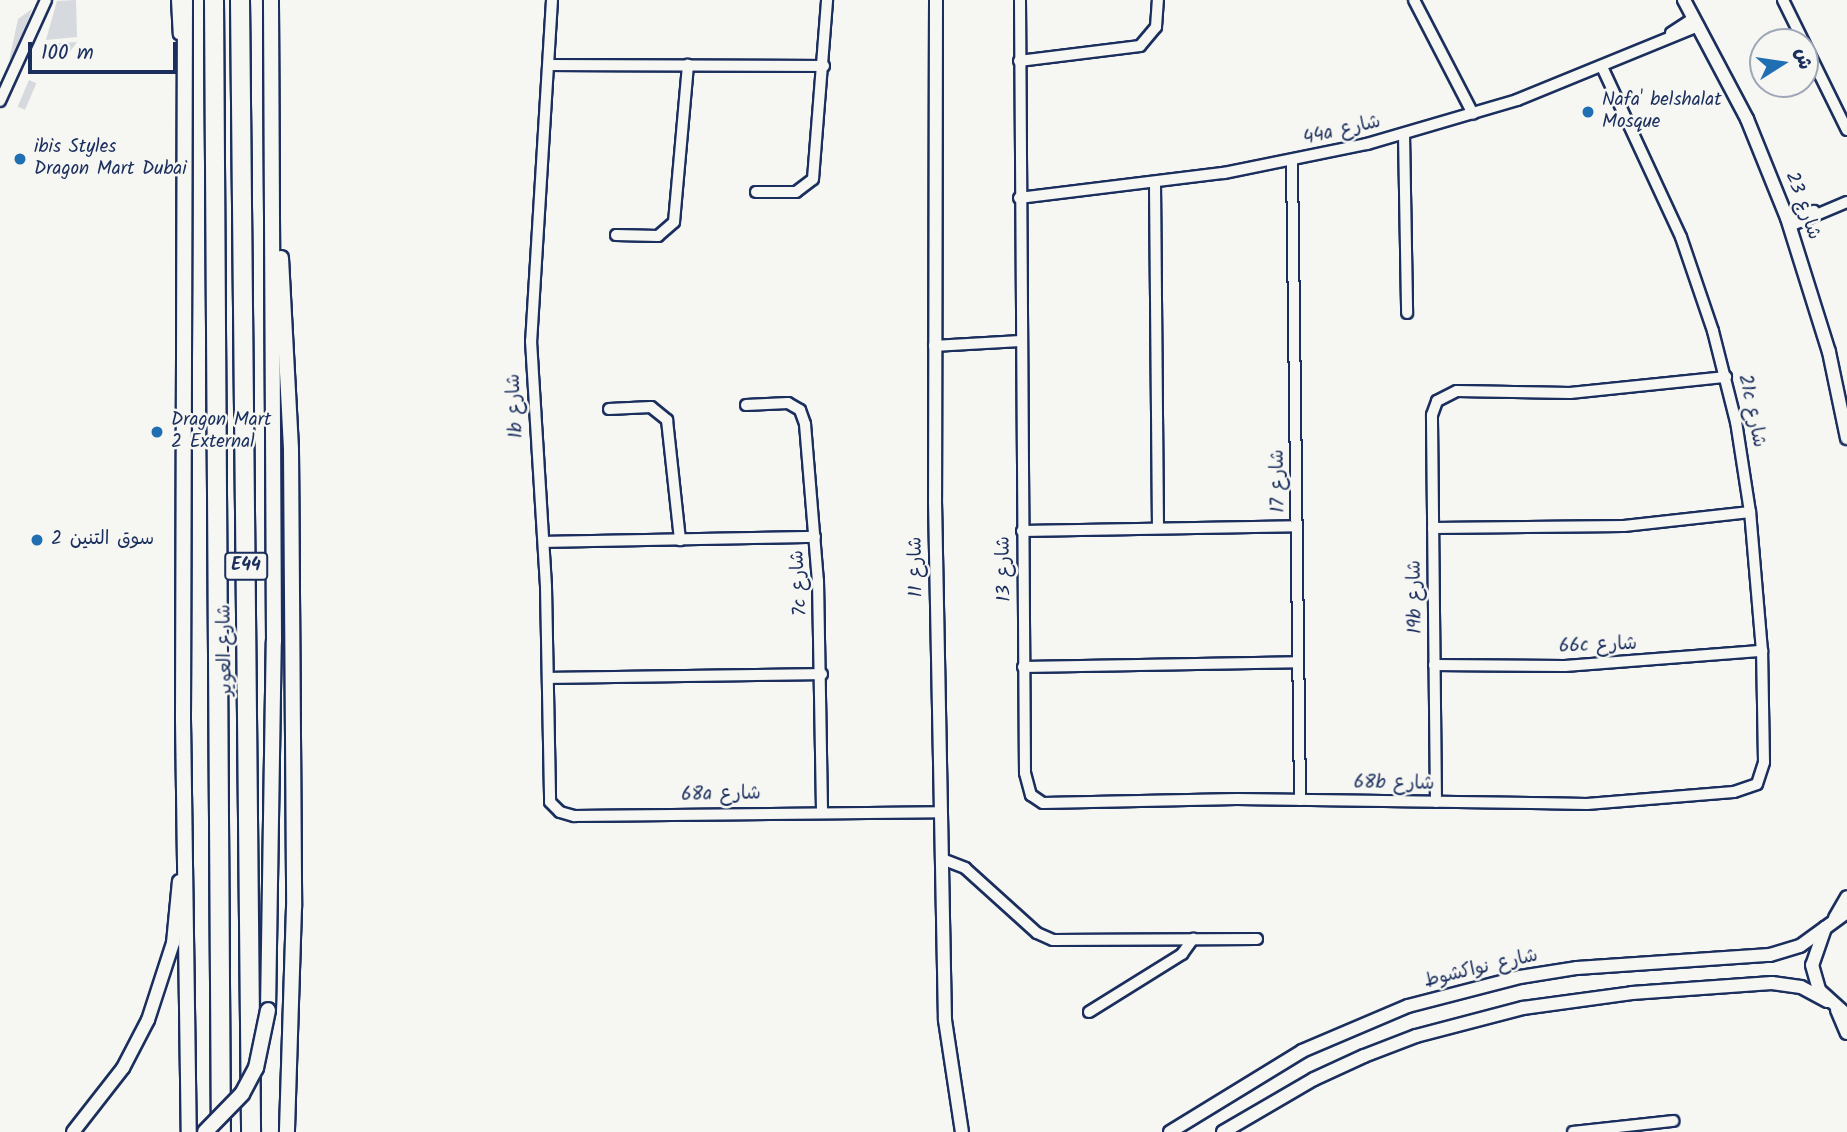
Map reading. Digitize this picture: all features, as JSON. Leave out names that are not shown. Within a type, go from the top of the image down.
[{"type":"highway","name":"شارع العوير","points":[[214,0],[221,1132]]},
{"type":"highway","name":"شارع العوير","points":[[240,0],[251,1132]]},
{"type":"main road","points":[[185,0],[189,1132]]},
{"type":"main road","points":[[205,1132],[242,1094],[256,1068],[268,1010],[274,718],[271,0]]},
{"type":"main road","points":[[273,145],[291,450],[294,907],[287,1132]]},
{"type":"street","points":[[0,102],[46,0]]},
{"type":"street","points":[[177,0],[185,65]]},
{"type":"street","name":"1b شارع","points":[[552,0],[531,341],[544,542],[549,678],[547,787],[554,809]]},
{"type":"street","points":[[756,192],[796,192],[813,179],[824,66],[827,0]]},
{"type":"street","name":"شارع 11","points":[[936,0],[934,341],[945,1020],[962,1132]]},
{"type":"street","name":"شارع 13","points":[[1020,0],[1023,667],[1025,773],[1031,796]]},
{"type":"street","points":[[1019,61],[1124,51],[1148,42],[1156,27],[1158,0]]},
{"type":"street","points":[[1414,0],[1474,114]]},
{"type":"street","name":"شارع 23","points":[[1684,0],[1747,119],[1789,222],[1829,352],[1847,438]]},
{"type":"street","points":[[1783,0],[1847,130]]},
{"type":"street","name":"44a شارع","points":[[1019,198],[1155,184],[1292,161],[1404,134],[1474,114],[1602,67],[1696,22]]},
{"type":"street","points":[[550,65],[824,66]]},
{"type":"street","points":[[616,235],[658,236],[674,222],[688,65]]},
{"type":"street","name":"21c شارع","points":[[1602,67],[1681,237],[1726,377],[1750,512],[1762,651],[1764,762],[1757,783]]},
{"type":"street","points":[[1404,134],[1407,313]]},
{"type":"street","name":"شارع 17","points":[[1292,161],[1300,800]]},
{"type":"street","points":[[1155,184],[1158,527]]},
{"type":"street","points":[[1789,222],[1847,202]]},
{"type":"street","points":[[934,341],[1020,341]]},
{"type":"street","name":"19b شارع","points":[[1436,802],[1432,415],[1442,395],[1457,391],[1622,391],[1726,377]]},
{"type":"street","name":"7c شارع","points":[[746,405],[788,403],[804,417],[815,537],[822,674],[822,811]]},
{"type":"street","points":[[609,409],[651,407],[667,420],[680,540]]},
{"type":"street","points":[[1433,528],[1624,526],[1750,512]]},
{"type":"street","points":[[1022,531],[1297,526]]},
{"type":"street","points":[[544,542],[815,537]]},
{"type":"street","name":"66c شارع","points":[[1434,664],[1630,663],[1762,651]]},
{"type":"street","points":[[1023,667],[1298,662]]},
{"type":"street","points":[[549,678],[822,674]]},
{"type":"street","name":"68b شارع","points":[[1031,796],[1050,804],[1300,800],[1662,800],[1742,791],[1757,783]]},
{"type":"street","name":"68a شارع","points":[[554,809],[574,816],[941,809]]},
{"type":"street","points":[[73,1132],[123,1068],[158,995],[173,943],[186,833]]},
{"type":"street","points":[[942,859],[965,868],[1045,937],[1257,939]]},
{"type":"street","points":[[1847,897],[1830,923],[1812,965],[1837,1008],[1847,1033]]},
{"type":"street","name":"شارع نواكشوط","points":[[1170,1132],[1302,1051],[1408,1006],[1520,977],[1577,968],[1770,955],[1800,946],[1847,912]]},
{"type":"street","points":[[1089,1012],[1182,954],[1193,939]]},
{"type":"street","points":[[1223,1132],[1314,1079],[1364,1056],[1416,1037],[1523,1008],[1632,993],[1773,983],[1801,987],[1837,1008]]},
{"type":"street","points":[[1573,1132],[1638,1128],[1673,1121]]},
{"type":"shaded area","points":[[76,0],[77,37],[46,40],[57,1]]},
{"type":"shaded area","points":[[32,9],[19,44],[9,61],[18,19]]},
{"type":"shaded area","points":[[77,42],[66,57],[46,53],[45,44]]},
{"type":"shaded area","points":[[29,80],[36,83],[25,110],[18,107]]},
{"type":"place","name":"Nafa' belshalat Mosque","points":[[1588,112]]},
{"type":"place","name":"ibis Styles Dragon Mart Dubai","points":[[20,159]]},
{"type":"place","name":"Dragon Mart 2 External","points":[[157,432]]},
{"type":"place","name":"سوق التنين 2","points":[[37,540]]}]
